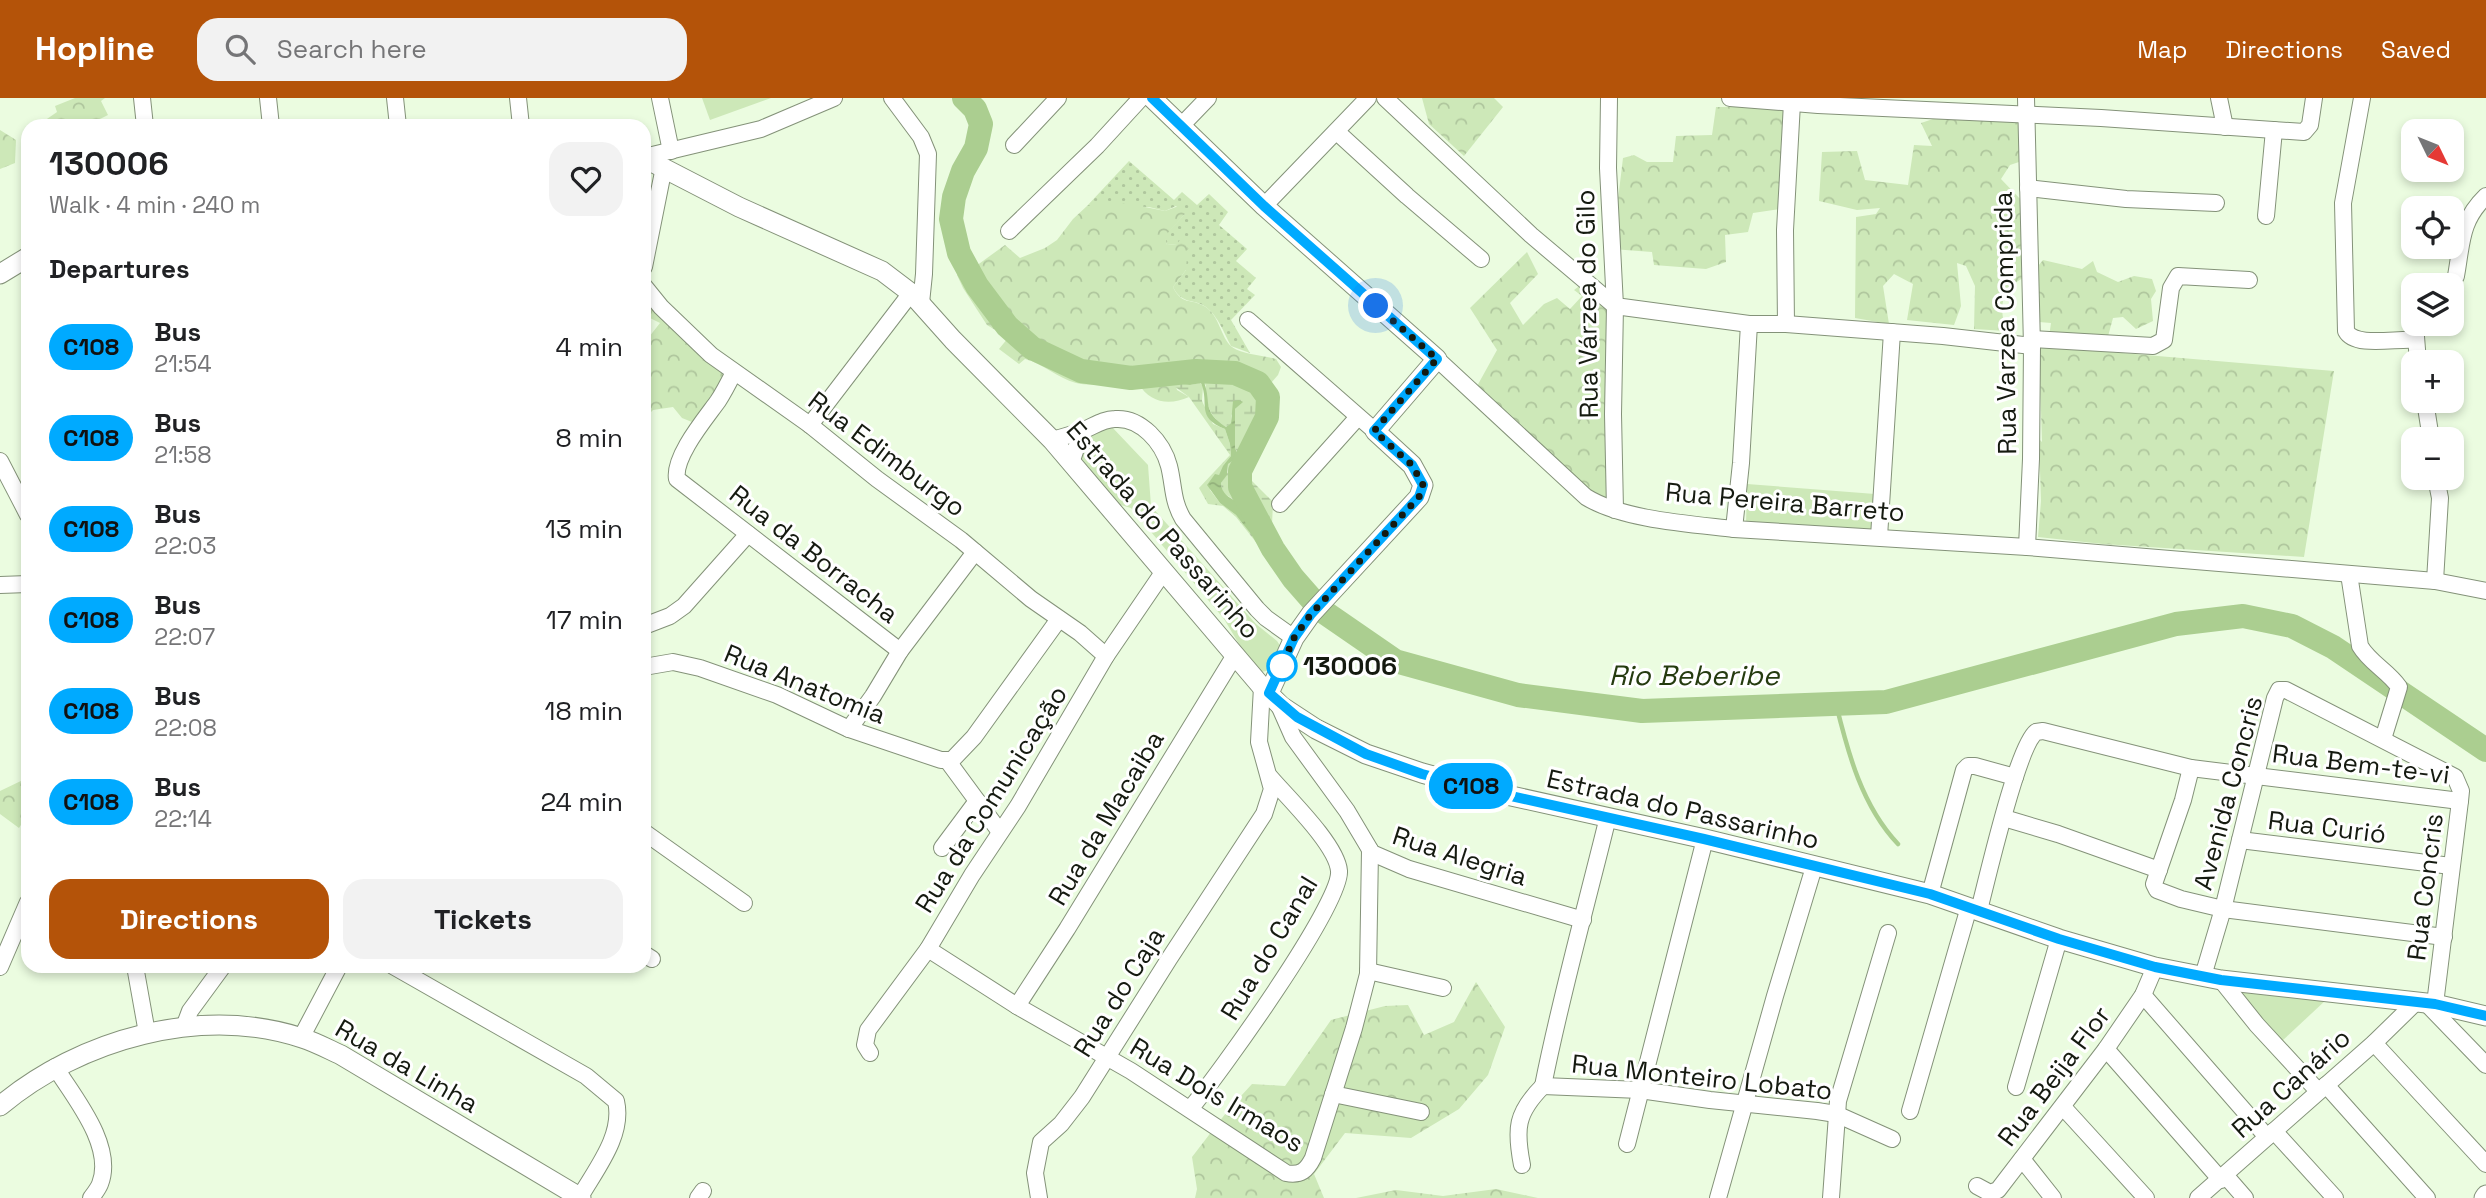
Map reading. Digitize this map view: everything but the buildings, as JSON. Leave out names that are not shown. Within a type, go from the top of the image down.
[{"type":"street","points":[[142,98],[144,119]]},
{"type":"street","points":[[268,98],[270,119]]},
{"type":"street","points":[[395,98],[397,119]]},
{"type":"street","points":[[517,98],[520,119]]},
{"type":"street","points":[[651,234],[667,159],[660,98]]},
{"type":"street","points":[[667,159],[761,129],[834,98]]},
{"type":"street","points":[[810,425],[916,298],[925,261],[928,154],[921,137],[892,98]]},
{"type":"street","points":[[1014,145],[1058,98]]},
{"type":"street","points":[[1009,231],[1097,146],[1141,98]]},
{"type":"street","name":"Rua Pereira Barreto","points":[[1152,98],[1264,206],[1598,505],[1673,522],[1734,529],[2027,547],[2435,581],[2462,584],[2486,591]]},
{"type":"street","points":[[1180,127],[1208,98]]},
{"type":"street","points":[[1264,206],[1368,98]]},
{"type":"street","points":[[1385,98],[1522,227],[1615,306],[1749,324],[1786,324],[2032,343],[2153,346],[2164,340],[2167,332],[2171,288],[2178,276],[2249,280]]},
{"type":"street","name":"Rua Várzea do Gilo","points":[[1609,98],[1608,168],[1615,306],[1615,510]]},
{"type":"street","points":[[1730,98],[1792,103],[2026,106],[2225,127],[2304,132],[2314,100]]},
{"type":"street","points":[[2219,98],[2225,127]]},
{"type":"street","points":[[2361,98],[2343,203],[2346,331],[2353,340],[2399,338],[2416,345]]},
{"type":"street","points":[[1786,324],[1785,230],[1792,103]]},
{"type":"street","name":"Rua Varzea Comprida","points":[[2026,106],[2032,343],[2027,547]]},
{"type":"street","points":[[2266,216],[2273,130]]},
{"type":"street","points":[[1337,132],[1481,259]]},
{"type":"street","name":"Estrada do Passarinho","points":[[651,158],[667,159],[739,207],[882,271],[916,298],[953,340],[1052,440],[1270,694],[1297,717],[1344,743],[1404,767],[1484,790],[1704,839],[1930,894],[2059,939],[2155,967],[2212,978],[2426,1004],[2486,1016]]},
{"type":"street","points":[[2028,188],[2126,199],[2216,204]]},
{"type":"street","points":[[2456,273],[2468,218],[2486,196]]},
{"type":"street","points":[[0,274],[21,261]]},
{"type":"street","name":"Rua Edimburgo","points":[[651,294],[686,333],[711,355],[810,425],[1106,656]]},
{"type":"street","points":[[1248,320],[1412,465],[1423,485],[1419,497],[1311,614],[1294,638],[1270,694],[1259,742],[1270,777]]},
{"type":"street","points":[[1734,529],[1741,463],[1749,324]]},
{"type":"street","points":[[1879,537],[1892,332]]},
{"type":"street","points":[[1374,431],[1437,359]]},
{"type":"street","name":"Rua da Borracha","points":[[734,372],[719,400],[696,430],[677,468],[677,479],[900,651]]},
{"type":"street","points":[[1280,504],[1358,416]]},
{"type":"street","points":[[1052,440],[1117,418],[1129,421],[1154,437],[1169,467],[1175,505],[1183,519],[1257,610],[1294,638]]},
{"type":"street","points":[[1071,463],[1082,430]]},
{"type":"street","points":[[0,461],[21,502]]},
{"type":"street","points":[[2435,581],[2440,511],[2438,490]]},
{"type":"street","points":[[651,623],[670,616],[684,606],[748,534]]},
{"type":"street","points":[[849,729],[900,651],[975,552]]},
{"type":"street","name":"Rua da Comunicação","points":[[870,1053],[865,1045],[868,1030],[928,949],[1106,656],[1164,571]]},
{"type":"street","points":[[2349,574],[2360,646],[2366,656],[2392,678],[2399,690],[2383,739]]},
{"type":"street","points":[[0,585],[21,584]]},
{"type":"street","points":[[1000,832],[947,760],[952,760],[963,751],[1023,673],[1059,619]]},
{"type":"street","name":"Rua da Macaiba","points":[[1017,1006],[1235,655]]},
{"type":"street","name":"Rua Anatomia","points":[[651,666],[673,662],[700,668],[777,695],[849,729],[919,754],[947,760]]},
{"type":"street","name":"Avenida Concris","points":[[2212,978],[2223,909],[2275,698],[2279,691],[2292,692],[2455,777]]},
{"type":"street","name":"Rua Alegria","points":[[1270,694],[1293,737],[1348,811],[1370,850],[1377,857],[1409,869],[1583,920]]},
{"type":"street","name":"Rua Bem-te-vi","points":[[2015,777],[2027,743],[2036,732],[2043,732],[2191,768],[2460,801]]},
{"type":"street","points":[[1910,1111],[2015,777],[1968,766],[1964,770],[1930,894]]},
{"type":"street","points":[[2191,768],[2183,800],[2154,884],[2157,890],[2223,909],[2444,937]]},
{"type":"street","name":"Rua do Caja","points":[[1039,1198],[1035,1173],[1041,1142],[1070,1115],[1264,814],[1272,789],[1270,777]]},
{"type":"street","name":"Rua do Canal","points":[[1190,1110],[1214,1080],[1305,944],[1333,896],[1338,882],[1340,871],[1337,861],[1323,838],[1270,777]]},
{"type":"street","name":"Rua Concris","points":[[2426,1004],[2444,937],[2461,791],[2455,777]]},
{"type":"street","points":[[942,848],[977,801]]},
{"type":"street","points":[[1522,1165],[1517,1128],[1530,1099],[1543,1086],[1563,989],[1608,817]]},
{"type":"street","points":[[2004,818],[2159,870]]},
{"type":"street","points":[[651,837],[744,903]]},
{"type":"street","points":[[1627,1144],[1704,839]]},
{"type":"street","name":"Rua Curió","points":[[2240,840],[2451,866]]},
{"type":"street","name":"Rua Dois Irmaos","points":[[928,949],[1017,1006],[1107,1057],[1286,1173],[1294,1174],[1307,1169],[1313,1158],[1354,1028],[1368,971],[1370,850]]},
{"type":"street","points":[[1718,1198],[1814,867]]},
{"type":"street","points":[[0,967],[21,918]]},
{"type":"street","points":[[1831,1198],[1838,1101],[1888,933]]},
{"type":"street","points":[[2016,1087],[2059,939]]},
{"type":"street","name":"Rua Beija Flor","points":[[1977,1186],[1994,1193],[2022,1159],[2106,1049],[2143,995],[2155,967]]},
{"type":"street","points":[[1368,971],[1443,988]]},
{"type":"street","points":[[136,973],[146,1033]]},
{"type":"street","points":[[184,1027],[190,1011],[218,973]]},
{"type":"street","points":[[302,1038],[335,973]]},
{"type":"street","points":[[405,973],[586,1076],[616,1101],[619,1113],[614,1135],[580,1198]]},
{"type":"street","points":[[2212,978],[2427,1198]]},
{"type":"street","points":[[2143,995],[2270,1134],[2335,1198]]},
{"type":"street","points":[[2426,1004],[2486,1065]]},
{"type":"street","name":"Rua Canário","points":[[2199,1198],[2374,1043],[2426,1004]]},
{"type":"street","name":"Rua da Linha","points":[[0,1105],[55,1067],[106,1045],[146,1033],[184,1027],[248,1027],[302,1038],[341,1055],[580,1198]]},
{"type":"street","points":[[2374,1043],[2486,1164]]},
{"type":"street","points":[[2106,1049],[2245,1198]]},
{"type":"street","points":[[55,1067],[96,1132],[104,1164],[100,1184],[91,1198]]},
{"type":"street","name":"Rua Monteiro Lobato","points":[[1543,1086],[1640,1090],[1836,1115],[1892,1139]]},
{"type":"street","points":[[1334,1094],[1421,1112]]},
{"type":"street","points":[[2063,1107],[2146,1198]]},
{"type":"street","points":[[2022,1159],[2053,1198]]},
{"type":"green space","points":[[75,98],[105,98],[101,101],[108,115],[100,119],[47,119],[57,112],[55,106]]},
{"type":"green space","points":[[702,98],[771,98],[710,120]]},
{"type":"green space","points":[[1422,98],[1494,98],[1503,107],[1464,156],[1429,124]]},
{"type":"green space","points":[[1716,107],[1754,107],[1786,111],[1780,209],[1753,213],[1748,232],[1725,235],[1726,262],[1706,269],[1654,265],[1652,252],[1612,249],[1623,158],[1634,155],[1647,162],[1673,162],[1676,136],[1712,135]]},
{"type":"green space","points":[[1936,118],[2026,119],[2019,162],[2010,165],[2001,179],[2023,202],[2025,277],[2010,287],[2003,300],[2002,314],[2006,331],[1974,329],[1975,286],[1966,266],[1957,263],[1961,306],[1954,325],[1907,320],[1913,284],[1894,274],[1883,286],[1889,324],[1855,318],[1856,217],[1876,214],[1880,208],[1857,210],[1819,201],[1822,152],[1857,151],[1865,180],[1908,185],[1914,145],[1932,146],[1921,123]]},
{"type":"green space","points":[[0,130],[16,140],[15,163],[0,169]]},
{"type":"green space","points":[[1129,161],[1174,200],[1182,192],[1197,205],[1209,194],[1228,212],[1219,225],[1247,249],[1236,261],[1256,278],[1247,289],[1255,295],[1231,320],[1250,353],[1231,346],[1214,315],[1201,304],[1180,296],[1173,287],[1186,270],[1177,244],[1167,245],[1164,236],[1185,214],[1176,206],[1165,211],[1149,207],[1087,206]]},
{"type":"green space","points":[[1125,203],[1165,211],[1184,204],[1185,214],[1165,236],[1167,245],[1177,244],[1181,238],[1188,241],[1186,270],[1173,287],[1183,299],[1209,310],[1232,347],[1276,359],[1281,367],[1271,383],[1244,368],[1201,365],[1175,381],[1177,390],[1189,397],[1167,402],[1154,399],[1138,383],[1076,383],[1032,361],[1025,359],[1019,364],[999,349],[1008,338],[987,325],[957,275],[963,269],[976,266],[1005,245],[1020,258],[1045,248],[1057,240],[1087,206]]},
{"type":"green space","points":[[1527,252],[1538,274],[1510,303],[1523,325],[1544,304],[1557,298],[1570,309],[1582,296],[1574,290],[1586,281],[1609,308],[1607,498],[1592,494],[1476,388],[1497,350],[1470,308]]},
{"type":"green space","points":[[2043,260],[2082,269],[2093,261],[2097,272],[2118,282],[2134,276],[2152,279],[2156,291],[2151,299],[2153,321],[2136,329],[2123,317],[2113,318],[2107,340],[2049,337],[2051,323],[2039,322],[2030,276]]},
{"type":"green space","points":[[651,301],[727,377],[692,422],[682,418],[673,407],[651,412],[651,334],[660,323],[651,318]]},
{"type":"green space","points":[[2039,346],[2334,371],[2304,557],[2103,544],[2038,537],[2041,501],[2039,439],[2042,442]]},
{"type":"green space","points":[[1219,363],[1244,368],[1271,383],[1267,391],[1275,400],[1265,412],[1272,429],[1257,449],[1245,474],[1273,502],[1272,525],[1284,558],[1261,541],[1261,534],[1266,532],[1241,511],[1238,502],[1223,493],[1221,483],[1228,472],[1228,464],[1237,452],[1235,409],[1242,402],[1239,400],[1231,416],[1231,423],[1226,427],[1216,419],[1210,409],[1206,385],[1199,381],[1185,381],[1190,385],[1200,383],[1203,386],[1202,401],[1213,424],[1225,429],[1230,444],[1231,456],[1210,490],[1220,503],[1236,515],[1270,558],[1288,575],[1290,584],[1300,591],[1299,598],[1288,588],[1282,575],[1236,517],[1223,506],[1208,504],[1199,488],[1230,455],[1189,397],[1174,386],[1175,381],[1201,365]]},
{"type":"green space","points":[[1111,426],[1148,465],[1151,506],[1256,624],[1281,647],[1272,670],[1261,672],[1248,659],[1224,619],[1131,508],[1114,503],[1076,458],[1080,439]]},
{"type":"green space","points":[[1747,484],[1875,494],[1873,529],[1746,525]]},
{"type":"green space","points":[[21,781],[19,828],[0,814],[0,791]]},
{"type":"green space","points":[[1476,982],[1505,1027],[1488,1075],[1459,1109],[1411,1138],[1345,1133],[1314,1174],[1324,1198],[1195,1198],[1197,1189],[1192,1157],[1252,1084],[1285,1086],[1331,1020],[1385,1006],[1408,1005],[1424,1035],[1454,1022]]},
{"type":"green space","points":[[2236,990],[2326,1000],[2282,1041]]},
{"type":"green space","points":[[1496,1189],[1538,1198],[1356,1198],[1396,1190],[1443,1196]]},
{"type":"water","points":[[1185,381],[1204,382],[1210,411],[1226,427],[1231,423],[1233,401],[1243,402],[1235,409],[1235,447],[1238,457],[1228,464],[1227,475],[1221,483],[1223,490],[1238,502],[1241,511],[1264,523],[1268,529],[1261,534],[1261,541],[1274,548],[1316,593],[1310,601],[1290,584],[1288,575],[1270,558],[1236,515],[1220,503],[1207,485],[1215,474],[1219,475],[1231,456],[1230,444],[1225,429],[1210,420],[1207,415],[1201,383],[1182,384]]},
{"type":"waterway","name":"Rio Beberibe","points":[[964,98],[975,109],[981,124],[976,148],[963,171],[954,197],[951,219],[959,253],[977,286],[1007,326],[1032,348],[1081,371],[1131,378],[1196,371],[1235,373],[1258,383],[1268,397],[1267,417],[1240,471],[1240,487],[1273,549],[1293,578],[1321,610],[1395,661],[1518,695],[1642,711],[1886,702],[2176,624],[2243,616],[2292,626],[2333,647],[2486,750]]},
{"type":"waterway","points":[[1836,704],[1858,778],[1875,813],[1898,844]]},
{"type":"bus line","name":"C108","points":[[1152,98],[1264,206],[1437,359],[1374,431],[1412,465],[1423,485],[1419,497],[1311,614],[1294,638],[1269,693],[1297,717],[1366,754],[1422,774],[1930,894],[2059,939],[2140,963],[2221,980],[2435,1004],[2486,1016]]},
{"type":"place","name":"130006","points":[[1282,666]]},
{"type":"route","points":[[1282,666],[1278,675],[1294,638],[1311,614],[1419,497],[1423,485],[1412,465],[1374,431],[1437,359],[1376,306]]}]
